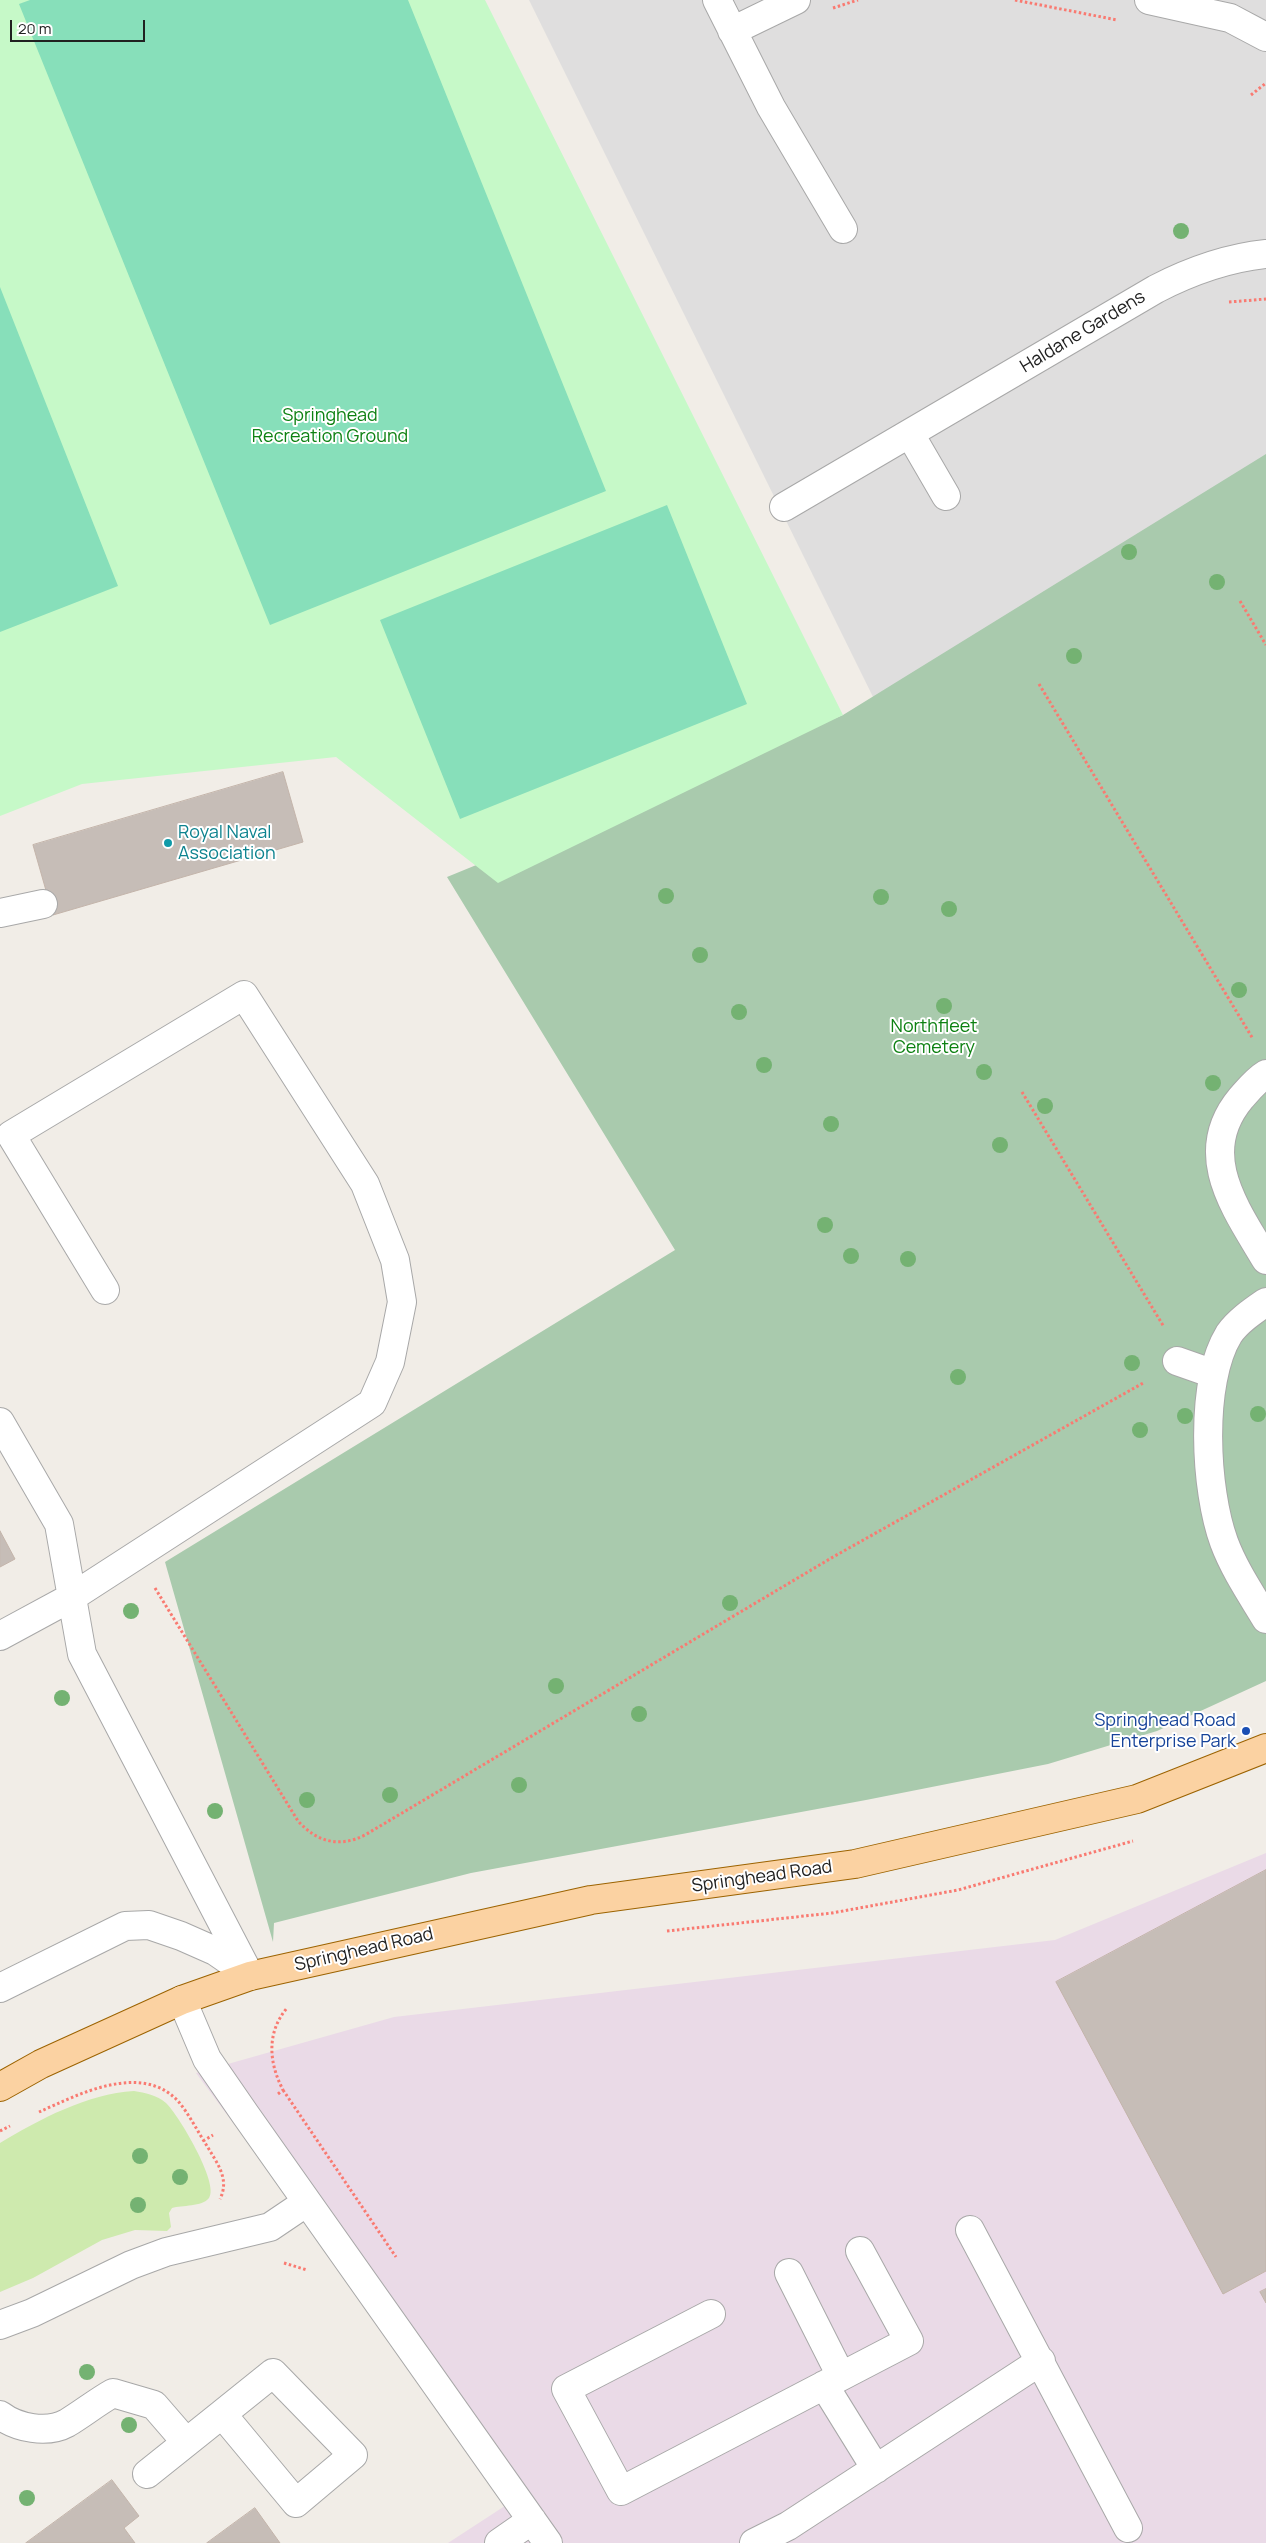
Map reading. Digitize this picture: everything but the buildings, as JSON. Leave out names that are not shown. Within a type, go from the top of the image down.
[{"type":"main road","name":"Springhead Road","points":[[0,2087],[41,2064],[182,2000],[250,1976],[591,1900],[855,1864],[1137,1799],[1266,1748]]},
{"type":"street","points":[[717,0],[771,107],[843,229]]},
{"type":"street","points":[[732,31],[796,0]]},
{"type":"street","points":[[1149,0],[1230,18],[1266,38]]},
{"type":"street","name":"Haldane Gardens","points":[[784,506],[910,434],[1132,302],[1180,276],[1210,265],[1266,254]]},
{"type":"street","points":[[910,434],[946,496]]},
{"type":"street","points":[[0,913],[43,904]]},
{"type":"street","points":[[0,1636],[72,1597],[372,1403],[390,1362],[402,1302],[395,1260],[365,1184],[244,996],[11,1135],[105,1290]]},
{"type":"street","points":[[1266,1074],[1252,1085],[1229,1115],[1220,1146],[1222,1171],[1227,1193],[1266,1260]]},
{"type":"street","points":[[1266,1302],[1244,1318],[1229,1334],[1214,1374],[1208,1462],[1213,1502],[1220,1529],[1232,1561],[1266,1619]]},
{"type":"street","points":[[1177,1361],[1214,1374]]},
{"type":"street","points":[[0,1422],[59,1524],[82,1654],[250,1976]]},
{"type":"street","points":[[0,1988],[125,1926],[149,1925],[180,1936],[215,1951],[250,1976]]},
{"type":"street","points":[[182,2000],[207,2058],[548,2543]]},
{"type":"street","points":[[0,2326],[32,2313],[131,2265],[166,2252],[270,2227],[307,2202]]},
{"type":"street","points":[[970,2230],[1128,2528]]},
{"type":"street","points":[[712,2314],[566,2389],[621,2491],[909,2341],[860,2251]]},
{"type":"street","points":[[789,2273],[832,2381],[876,2469]]},
{"type":"street","points":[[754,2543],[788,2526],[1041,2361]]},
{"type":"street","points":[[147,2474],[186,2442],[273,2374],[353,2456],[296,2503],[222,2414]]},
{"type":"street","points":[[0,2415],[8,2421],[36,2429],[66,2424],[113,2393],[154,2404],[186,2442]]},
{"type":"street","points":[[499,2543],[532,2520]]},
{"type":"path","points":[[1251,95],[1266,83]]},
{"type":"path","points":[[1240,602],[1266,645]]},
{"type":"path","points":[[1039,684],[1256,1044]]},
{"type":"path","points":[[152,1583],[298,1821],[309,1833],[320,1839],[332,1842],[348,1842],[370,1832],[834,1557],[1175,1366],[1177,1361],[1175,1346],[1022,1092]]},
{"type":"path","points":[[664,1931],[832,1913],[924,1897],[1031,1872],[1135,1841]]},
{"type":"path","points":[[245,2114],[283,2090],[273,2066],[272,2046],[276,2024],[291,2004]]},
{"type":"path","points":[[36,2113],[98,2090],[123,2083],[141,2082],[162,2089],[180,2104],[221,2169],[224,2186],[216,2204]]},
{"type":"path","points":[[0,2131],[14,2124]]},
{"type":"path","points":[[276,2263],[294,2265],[312,2273]]},
{"type":"shaded area","points":[[529,0],[1266,0],[1266,456],[878,707]]},
{"type":"shaded area","points":[[1266,1853],[1266,2543],[448,2543],[514,2500],[196,2073],[394,2017],[1055,1940]]},
{"type":"green space","name":"Springhead Recreation Ground","points":[[0,0],[485,0],[843,715],[498,883],[336,757],[82,784],[0,816]]},
{"type":"green space","points":[[30,0],[408,0],[606,491],[270,625],[19,4]]},
{"type":"green space","points":[[0,287],[118,586],[0,632]]},
{"type":"green space","name":"Northfleet Cemetery","points":[[1266,454],[1266,1681],[1157,1731],[1048,1764],[866,1800],[471,1873],[274,1923],[273,1942],[165,1562],[675,1250],[447,877],[843,715]]},
{"type":"green space","points":[[667,505],[747,704],[460,819],[380,620]]},
{"type":"green space","points":[[134,2091],[159,2098],[172,2110],[188,2134],[209,2179],[211,2190],[209,2198],[202,2203],[172,2208],[169,2213],[171,2227],[167,2231],[135,2230],[102,2240],[33,2278],[0,2292],[0,2143],[31,2125],[81,2102],[116,2093]]},
{"type":"place","name":"Royal Naval Association","points":[[168,843]]},
{"type":"place","name":"Springhead Road Enterprise Park","points":[[1246,1731]]}]
